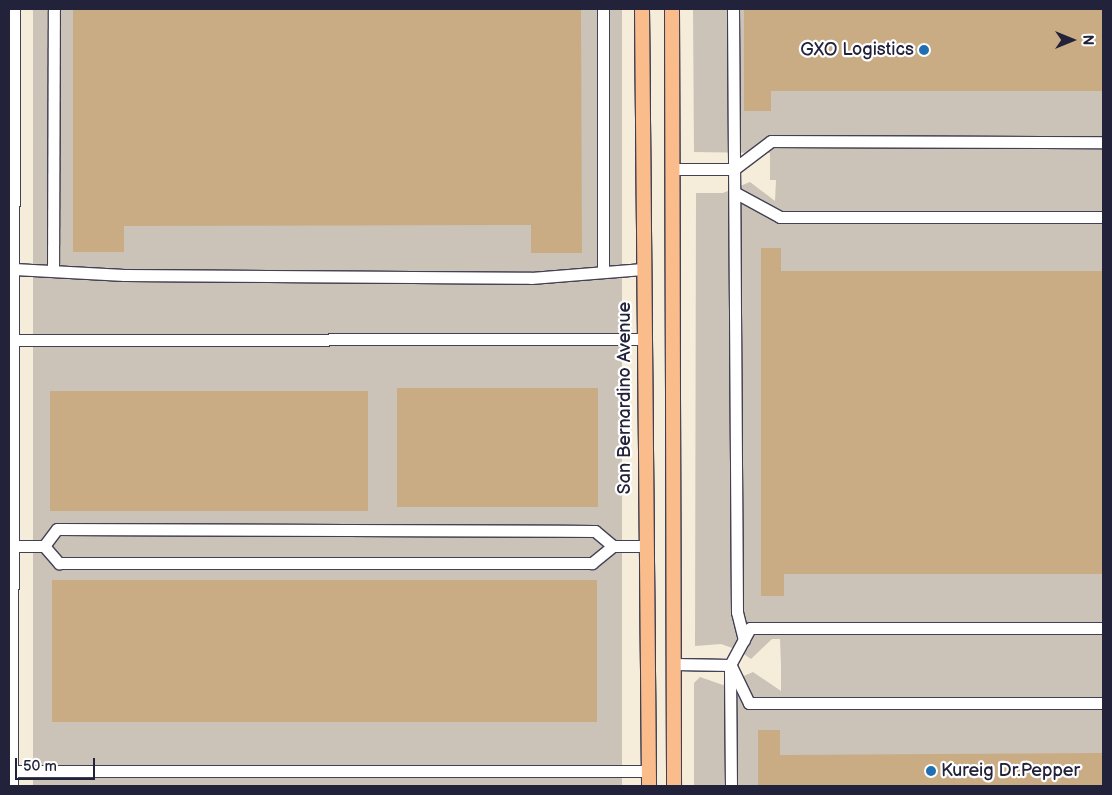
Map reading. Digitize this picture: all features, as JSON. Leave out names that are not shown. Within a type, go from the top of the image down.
[{"type":"main road","name":"San Bernardino Avenue","points":[[642,9],[643,339],[649,786]]},
{"type":"main road","points":[[672,9],[674,786]]},
{"type":"street","points":[[12,786],[11,453],[14,269],[14,9]]},
{"type":"street","points":[[53,272],[54,9]]},
{"type":"street","points":[[603,9],[603,270]]},
{"type":"street","points":[[733,9],[734,169],[736,193],[737,612],[744,640]]},
{"type":"street","points":[[673,169],[734,169],[771,141],[1103,142]]},
{"type":"street","points":[[736,193],[780,217],[1103,217]]},
{"type":"street","points":[[14,269],[124,275],[531,278],[603,270],[643,269]]},
{"type":"street","points":[[13,340],[643,339]]},
{"type":"street","points":[[44,546],[57,529],[595,531],[613,546]]},
{"type":"street","points":[[12,539],[44,546],[59,562],[592,562],[613,546],[646,546]]},
{"type":"street","points":[[732,786],[730,665],[750,628],[1103,628]]},
{"type":"street","points":[[674,664],[730,665]]},
{"type":"street","points":[[730,665],[749,702],[1103,703]]},
{"type":"street","points":[[12,771],[649,771]]},
{"type":"shaded area","points":[[33,9],[622,9],[622,786],[33,786]]},
{"type":"shaded area","points":[[693,9],[1103,9],[1103,786],[694,786],[694,683],[700,677],[723,685],[753,672],[781,691],[781,664],[780,639],[772,639],[751,659],[738,650],[721,644],[695,646],[696,193],[723,193],[750,182],[775,201],[776,180],[770,180],[770,153],[694,152]]},
{"type":"building","points":[[73,9],[581,9],[582,253],[531,253],[531,225],[124,226],[124,252],[73,252]]},
{"type":"building","name":"GXO Logistics","points":[[744,9],[1103,9],[1103,91],[771,91],[771,111],[744,111]]},
{"type":"building","points":[[761,248],[781,248],[781,271],[1103,271],[1103,574],[784,574],[784,596],[761,596]]},
{"type":"building","points":[[397,388],[598,388],[598,507],[397,507]]},
{"type":"building","points":[[50,391],[368,391],[368,511],[50,511]]},
{"type":"building","points":[[52,580],[597,580],[597,722],[52,722]]},
{"type":"building","name":"Kureig Dr.Pepper","points":[[758,730],[780,730],[780,755],[1103,753],[1103,786],[758,786]]},
{"type":"place","name":"GXO Logistics","points":[[924,50]]},
{"type":"place","name":"Kureig Dr.Pepper","points":[[931,771]]}]
